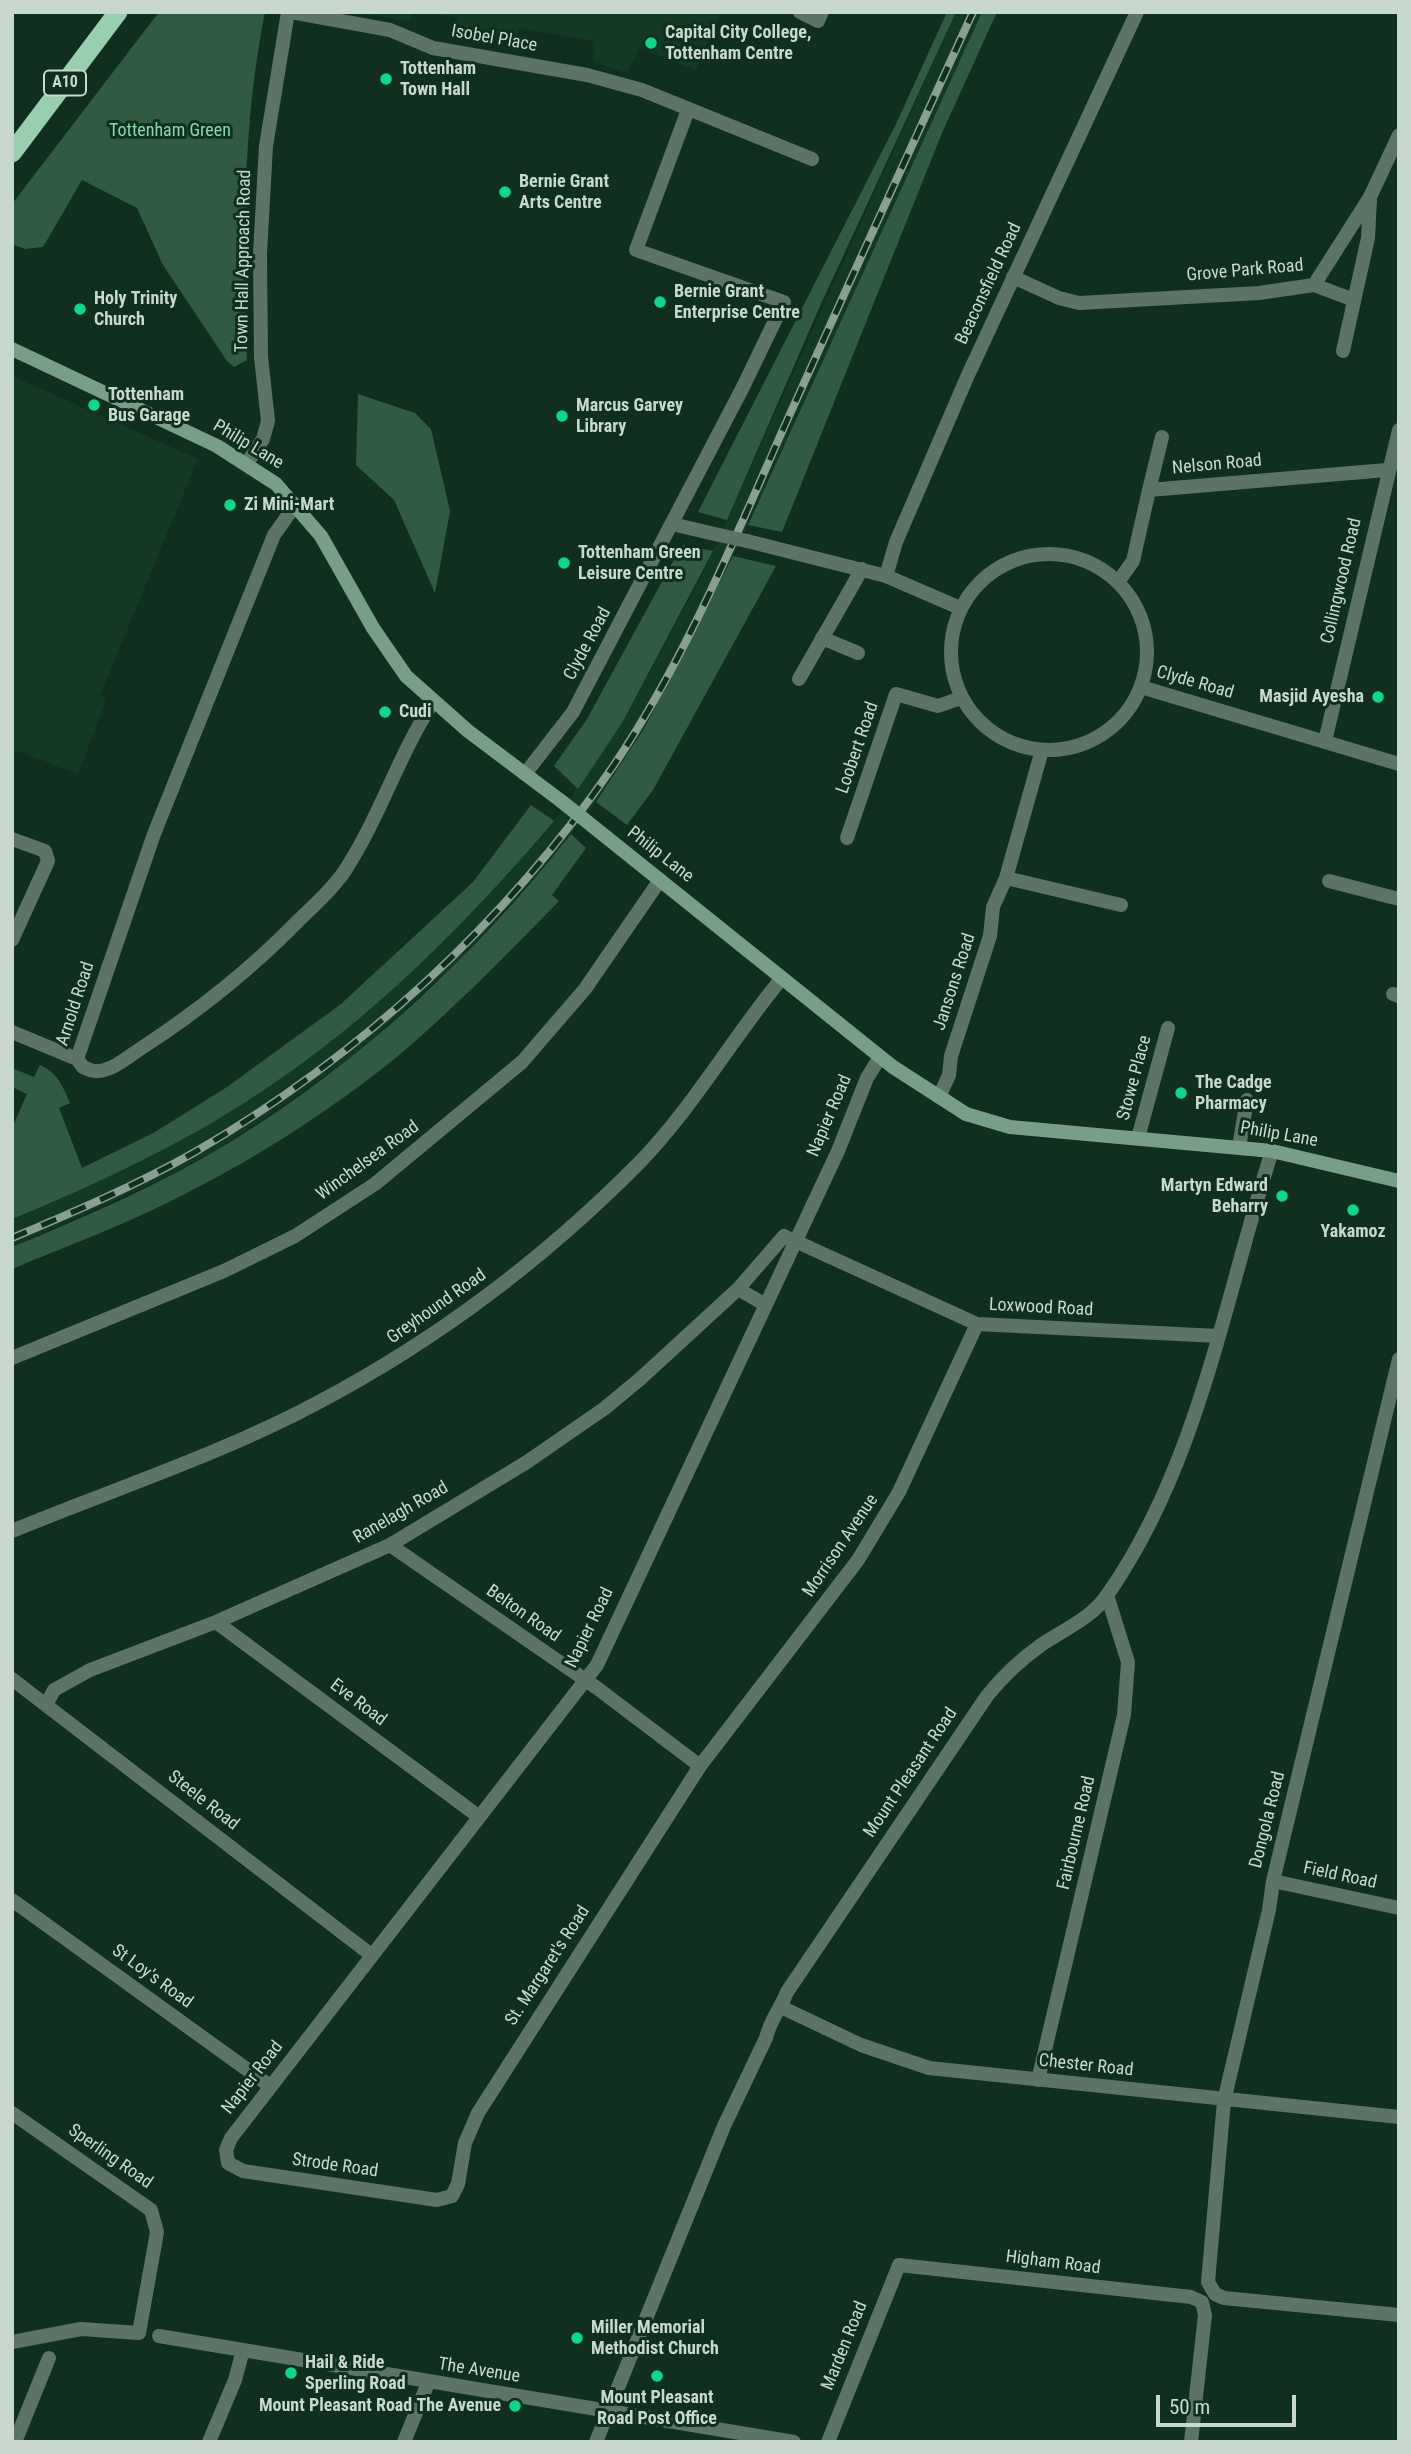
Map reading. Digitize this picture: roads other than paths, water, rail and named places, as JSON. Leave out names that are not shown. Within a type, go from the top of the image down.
[{"type":"highway","name":"A10","points":[[12,153],[118,12]]},
{"type":"main road","name":"Philip Lane","points":[[12,349],[247,463],[296,504],[321,536],[393,659],[433,702],[880,1057],[939,1097],[983,1121],[1010,1127],[1272,1151],[1399,1181]]},
{"type":"street","name":"Isobel Place","points":[[290,12],[390,30],[433,48],[587,75],[642,90],[812,159]]},
{"type":"street","name":"Town Hall Approach Road","points":[[247,463],[263,439],[268,421],[261,357],[260,240],[266,146],[290,12]]},
{"type":"street","points":[[800,12],[818,20],[822,12]]},
{"type":"street","name":"Beaconsfield Road","points":[[886,576],[896,542],[1013,277],[1137,12]]},
{"type":"street","name":"Clyde Road","points":[[525,774],[573,712],[784,302],[635,250],[688,110]]},
{"type":"street","name":"Grove Park Road","points":[[1013,277],[1059,298],[1079,303],[1259,293],[1314,285],[1370,197],[1399,135]]},
{"type":"street","points":[[1343,351],[1368,238],[1370,197]]},
{"type":"street","points":[[1314,285],[1354,300]]},
{"type":"street","name":"Collingwood Road","points":[[1325,741],[1387,470],[1399,430]]},
{"type":"street","points":[[1118,582],[1133,561],[1162,437]]},
{"type":"street","name":"Nelson Road","points":[[1149,490],[1387,470]]},
{"type":"street","name":"Arnold Road","points":[[296,504],[274,535],[154,834],[77,1059],[83,1068],[99,1072],[168,1031],[230,985],[327,893],[344,872],[362,840],[406,748],[433,702]]},
{"type":"street","points":[[672,524],[886,576],[960,608]]},
{"type":"street","points":[[1053,554],[1083,560],[1118,582],[1131,598],[1143,626],[1147,657],[1141,687],[1126,714],[1103,734],[1075,747],[1042,750],[1014,744],[996,735],[973,715],[961,698],[951,669],[950,648],[960,608],[971,591],[994,570],[1032,555],[1053,554]]},
{"type":"street","points":[[799,679],[862,569]]},
{"type":"street","points":[[822,638],[858,653]]},
{"type":"street","name":"Clyde Road","points":[[1141,687],[1399,764]]},
{"type":"street","name":"Loobert Road","points":[[847,838],[896,694],[938,706],[961,698]]},
{"type":"street","name":"Jansons Road","points":[[939,1097],[949,1075],[951,1056],[990,936],[993,907],[1006,878],[1042,750]]},
{"type":"street","points":[[12,839],[46,851],[48,861],[12,940]]},
{"type":"street","points":[[1006,878],[1121,905]]},
{"type":"street","name":"Winchelsea Road","points":[[12,1359],[224,1271],[295,1236],[375,1184],[522,1062],[585,989],[660,880]]},
{"type":"street","points":[[1329,881],[1399,899]]},
{"type":"street","name":"Greyhound Road","points":[[12,1531],[241,1438],[317,1403],[389,1363],[495,1291],[532,1264],[642,1160],[782,978]]},
{"type":"street","name":"Stowe Place","points":[[1138,1138],[1168,1028]]},
{"type":"street","points":[[12,1032],[77,1059]]},
{"type":"street","name":"Napier Road","points":[[226,2150],[231,2138],[370,1954],[597,1665],[838,1151],[866,1078],[880,1057]]},
{"type":"street","points":[[1239,1147],[1247,1100]]},
{"type":"street","name":"Mount Pleasant Road","points":[[596,2442],[724,2126],[766,2038],[769,2025],[782,2007],[787,1992],[987,1696],[1006,1673],[1088,1616],[1107,1595],[1156,1507],[1187,1440],[1272,1151]]},
{"type":"street","name":"Ranelagh Road","points":[[46,1705],[54,1690],[90,1670],[216,1622],[390,1545],[527,1462],[605,1408],[738,1289],[784,1236],[797,1239]]},
{"type":"street","name":"Loxwood Road","points":[[797,1239],[977,1324],[1218,1336]]},
{"type":"street","points":[[738,1289],[766,1305]]},
{"type":"street","name":"Morrison Avenue","points":[[700,1766],[858,1560],[899,1493],[977,1324]]},
{"type":"street","name":"Dongola Road","points":[[1191,2442],[1208,2298],[1224,2101],[1269,1910],[1273,1881],[1399,1359]]},
{"type":"street","name":"Belton Road","points":[[390,1545],[586,1680],[700,1766]]},
{"type":"street","name":"Fairbourne Road","points":[[1038,2080],[1124,1715],[1128,1662],[1107,1595]]},
{"type":"street","name":"Eve Road","points":[[216,1622],[478,1816]]},
{"type":"street","name":"Steele Road","points":[[12,1679],[370,1954]]},
{"type":"street","name":"St. Margaret's Road","points":[[452,2196],[458,2184],[468,2132],[478,2113],[700,1766]]},
{"type":"street","name":"Field Road","points":[[1273,1881],[1399,1908]]},
{"type":"street","name":"St Loy's Road","points":[[12,1900],[270,2086]]},
{"type":"street","name":"Chester Road","points":[[782,2007],[861,2045],[929,2068],[1224,2101],[1399,2117]]},
{"type":"street","name":"Sperling Road","points":[[12,2113],[151,2210],[157,2232],[139,2333],[81,2329],[12,2342]]},
{"type":"street","name":"Strode Road","points":[[226,2150],[228,2163],[243,2172],[437,2200],[452,2196]]},
{"type":"street","name":"Higham Road","points":[[899,2265],[1191,2297],[1399,2315]]},
{"type":"street","name":"Marden Road","points":[[828,2442],[899,2265]]},
{"type":"street","name":"The Avenue","points":[[159,2336],[794,2442]]},
{"type":"street","points":[[209,2442],[243,2350]]},
{"type":"street","points":[[15,2442],[49,2358]]},
{"type":"street","points":[[404,2442],[428,2383]]},
{"type":"railway","points":[[12,1238],[105,1198],[173,1164],[256,1114],[315,1073],[372,1029],[478,931],[527,878],[572,823],[640,725],[686,642],[973,12]]},
{"type":"place","name":"Capital City College, Tottenham Centre","points":[[651,43]]},
{"type":"place","name":"Tottenham Town Hall","points":[[386,79]]},
{"type":"place","name":"Bernie Grant Arts Centre","points":[[505,192]]},
{"type":"place","name":"Bernie Grant Enterprise Centre","points":[[660,302]]},
{"type":"place","name":"Holy Trinity Church","points":[[80,309]]},
{"type":"place","name":"Tottenham Bus Garage","points":[[94,405]]},
{"type":"place","name":"Marcus Garvey Library","points":[[562,416]]},
{"type":"place","name":"Zi Mini-Mart","points":[[230,505]]},
{"type":"place","name":"Tottenham Green Leisure Centre","points":[[564,563]]},
{"type":"place","name":"Masjid Ayesha","points":[[1378,697]]},
{"type":"place","name":"Cudi","points":[[385,712]]},
{"type":"place","name":"The Cadge Pharmacy","points":[[1181,1093]]},
{"type":"place","name":"Martyn Edward Beharry","points":[[1282,1196]]},
{"type":"place","name":"Yakamoz","points":[[1353,1210]]},
{"type":"place","name":"Miller Memorial Methodist Church","points":[[577,2338]]},
{"type":"place","name":"Hail & Ride Sperling Road","points":[[291,2373]]},
{"type":"place","name":"Mount Pleasant Road Post Office","points":[[657,2376]]},
{"type":"place","name":"Mount Pleasant Road The Avenue","points":[[515,2406]]},
{"type":"park label","name":"Tottenham Green","points":[[170,131]]}]
